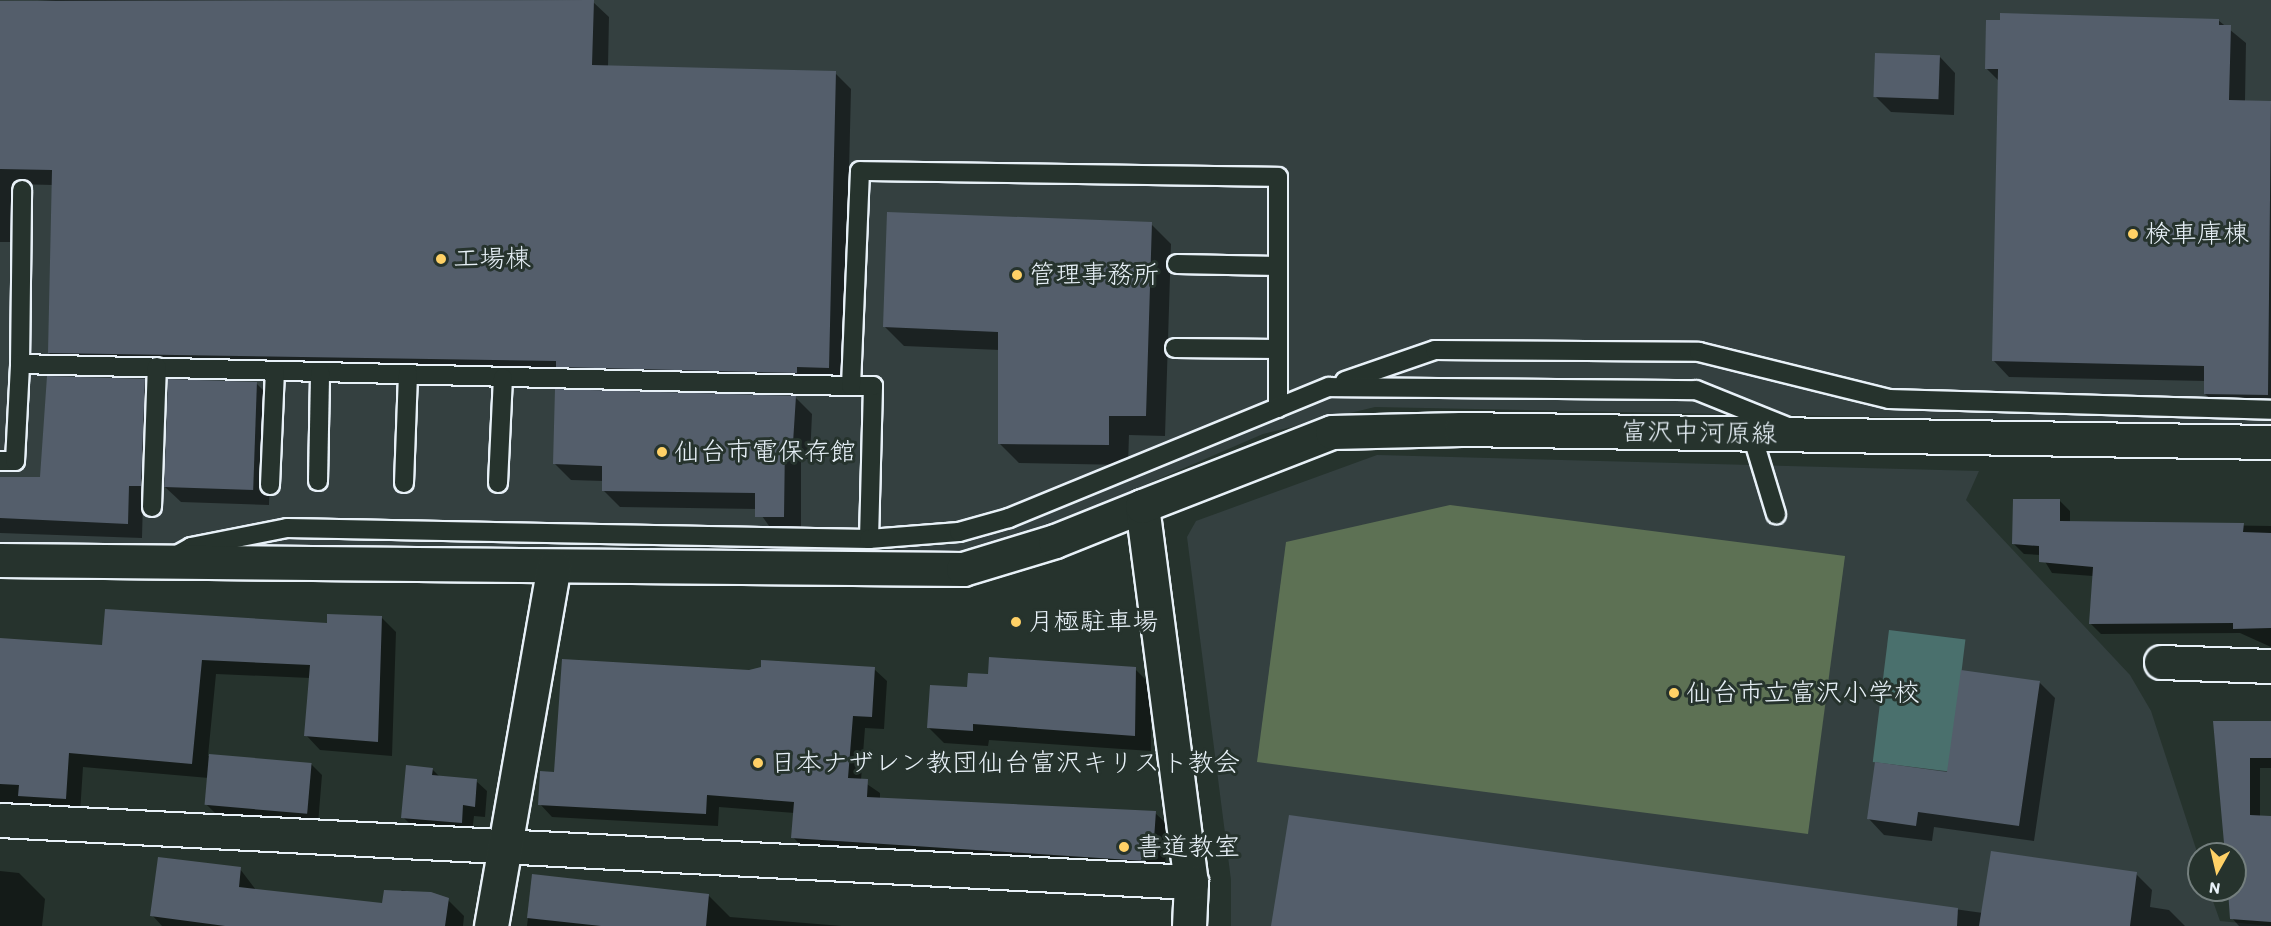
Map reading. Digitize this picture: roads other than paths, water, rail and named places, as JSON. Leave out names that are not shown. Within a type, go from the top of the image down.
[{"type":"street","name":"富沢中河原線","points":[[0,560],[963,569],[1055,541],[1332,432],[1461,429],[2271,442]]},
{"type":"street","points":[[1142,506],[1191,882],[1189,926]]},
{"type":"street","points":[[491,926],[554,566]]},
{"type":"street","points":[[2161,662],[2271,666]]},
{"type":"street","points":[[0,820],[506,843],[1191,882]]},
{"type":"lane","points":[[851,386],[860,171],[1278,177],[1278,408]]},
{"type":"lane","points":[[0,461],[15,461],[20,364],[22,190]]},
{"type":"lane","points":[[1177,264],[1278,266]]},
{"type":"lane","points":[[1175,348],[1278,350]]},
{"type":"lane","points":[[164,563],[191,547],[287,528],[869,539],[958,532],[1009,518],[1329,387],[1435,350],[1699,351],[1890,399],[2271,410]]},
{"type":"lane","points":[[20,364],[873,386],[869,539]]},
{"type":"lane","points":[[152,507],[157,367]]},
{"type":"lane","points":[[270,485],[275,371]]},
{"type":"lane","points":[[318,481],[320,372]]},
{"type":"lane","points":[[404,483],[408,374]]},
{"type":"lane","points":[[498,483],[503,378]]},
{"type":"lane","points":[[1329,387],[1696,390],[1810,436]]},
{"type":"lane","points":[[1752,435],[1776,514]]},
{"type":"water","points":[[1889,630],[1965,639],[1949,771],[1873,762]]},
{"type":"place","name":"検車庫棟","points":[[2133,234]]},
{"type":"place","name":"工場棟","points":[[441,259]]},
{"type":"place","name":"管理事務所","points":[[1017,275]]},
{"type":"place","name":"仙台市電保存館","points":[[662,452]]},
{"type":"place","name":"月極駐車場","points":[[1016,622]]},
{"type":"place","name":"仙台市立富沢小学校","points":[[1674,693]]},
{"type":"place","name":"日本ナザレン教団仙台富沢キリスト教会","points":[[758,763]]},
{"type":"place","name":"書道教室","points":[[1124,847]]}]
